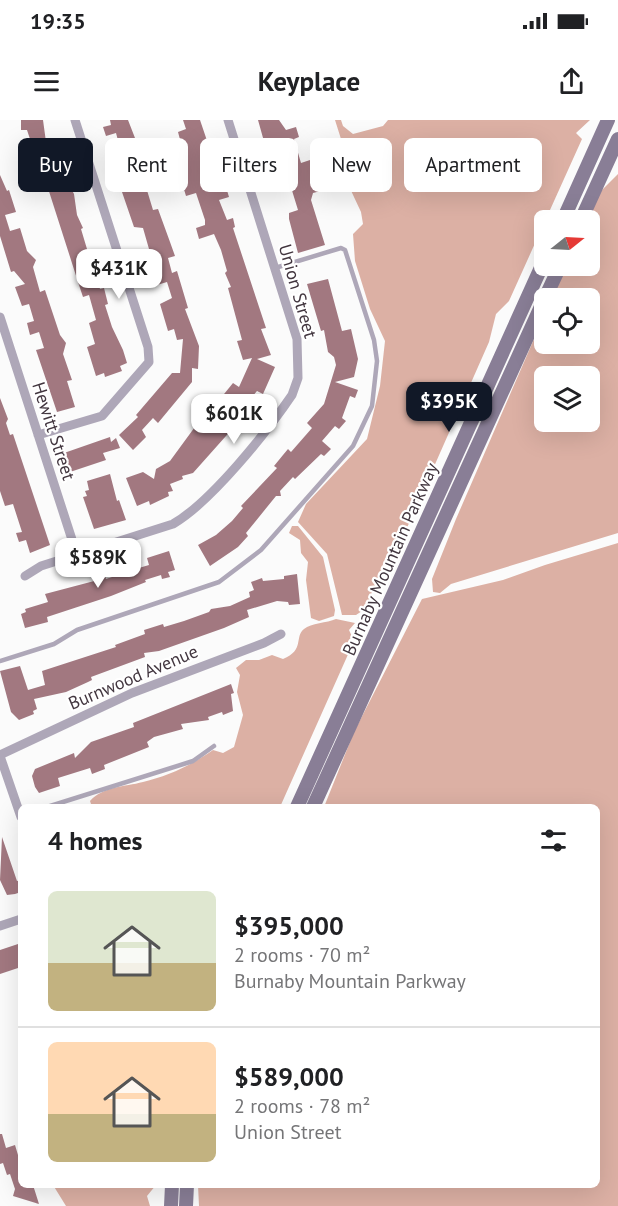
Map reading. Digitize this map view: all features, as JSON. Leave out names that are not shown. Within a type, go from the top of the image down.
[{"type":"main road","points":[[568,210],[608,120]]},
{"type":"main road","points":[[586,210],[618,139]]},
{"type":"main road","name":"Burnaby Mountain Parkway","points":[[298,804],[537,276]]},
{"type":"main road","name":"Burnaby Mountain Parkway","points":[[314,804],[534,323]]},
{"type":"main road","points":[[171,1206],[172,1188]]},
{"type":"main road","points":[[186,1206],[187,1188]]},
{"type":"street","points":[[38,435],[102,416],[149,362],[148,347],[75,120]]},
{"type":"street","name":"Union Street","points":[[25,576],[41,566],[172,524],[189,515],[206,499],[292,395],[298,378],[297,339],[228,120]]},
{"type":"street","name":"Hewitt Street","points":[[0,317],[77,555]]},
{"type":"street","name":"Burnwood Avenue","points":[[0,756],[132,693],[264,643],[281,634]]},
{"type":"street","points":[[0,756],[18,807]]},
{"type":"street","points":[[0,926],[18,920]]},
{"type":"lane","points":[[0,661],[54,644],[77,630],[219,582],[261,550],[353,446],[372,406],[377,361],[374,340],[345,249],[341,248],[275,268]]},
{"type":"lane","points":[[56,804],[193,760],[214,746]]},
{"type":"shaded area","points":[[335,120],[341,120],[343,126],[353,134],[383,126],[388,120],[590,120],[576,133],[582,139],[550,210],[534,210],[534,246],[509,301],[496,314],[489,342],[391,564],[369,597],[371,605],[356,615],[342,615],[327,554],[298,522],[306,504],[367,439],[380,386],[385,341],[370,309],[355,261],[353,234],[363,224],[361,212],[352,192],[392,192],[392,138],[341,138]]},
{"type":"shaded area","points":[[618,174],[618,533],[451,584],[440,593],[433,592],[432,579],[534,339],[534,354],[600,354],[600,288],[557,288],[562,276],[600,276],[600,210],[591,210],[598,194]]},
{"type":"shaded area","points":[[292,526],[298,526],[323,557],[335,610],[334,616],[319,621],[311,618],[306,580],[308,562],[301,553],[300,540],[289,533]]},
{"type":"shaded area","points":[[618,543],[618,1206],[199,1206],[198,1188],[600,1188],[600,804],[325,804],[354,732],[422,599],[503,580]]},
{"type":"shaded area","points":[[336,619],[355,623],[349,630],[354,641],[281,804],[91,804],[90,801],[102,792],[162,777],[213,750],[223,753],[234,747],[243,715],[237,692],[240,675],[236,668],[246,660],[259,660],[272,655],[283,659],[290,655],[297,648],[301,632],[311,625]]},
{"type":"shaded area","points":[[55,1188],[154,1188],[147,1196],[150,1206],[66,1206]]},
{"type":"building","points":[[21,120],[43,120],[45,138],[30,138],[27,130],[21,130]]},
{"type":"building","points":[[110,120],[128,120],[135,138],[117,138],[116,133],[106,136],[103,127],[111,125]]},
{"type":"building","points":[[183,120],[200,120],[206,138],[200,138],[200,192],[228,192],[229,197],[219,200],[227,220],[233,218],[235,227],[233,228],[266,328],[261,329],[271,355],[257,359],[275,367],[263,394],[257,391],[245,405],[250,409],[193,473],[182,476],[183,479],[170,484],[173,491],[168,492],[169,496],[150,505],[149,501],[137,506],[126,478],[143,472],[154,479],[156,469],[170,461],[200,420],[204,423],[223,401],[220,399],[233,383],[239,387],[252,358],[243,360],[237,341],[242,340],[228,288],[231,287],[225,273],[227,271],[221,250],[214,234],[199,239],[196,228],[205,225],[205,220],[196,193],[186,196],[185,192],[188,192],[188,138],[180,138],[178,132],[186,129]]},
{"type":"building","points":[[258,120],[279,120],[286,130],[296,127],[299,137],[296,138],[263,138]]},
{"type":"building","points":[[298,153],[301,163],[310,160],[310,192],[317,192],[313,193],[311,200],[325,245],[298,253],[289,213],[298,210],[292,192],[298,192]]},
{"type":"building","points":[[0,175],[7,191],[9,190],[16,212],[5,215],[10,231],[20,228],[27,251],[36,260],[33,267],[40,292],[45,290],[60,335],[66,343],[63,354],[72,380],[67,381],[75,407],[57,412],[36,350],[44,348],[39,332],[30,335],[27,323],[34,321],[29,304],[22,306],[15,287],[25,284],[14,271],[11,272],[0,236]]},
{"type":"building","points":[[49,192],[73,192],[74,194],[77,215],[83,228],[81,229],[90,259],[94,258],[100,289],[104,288],[108,304],[105,305],[127,363],[120,366],[122,371],[105,377],[104,373],[96,376],[87,347],[95,344],[89,323],[96,320],[89,295],[83,297]]},
{"type":"building","points":[[122,192],[148,192],[153,210],[158,209],[175,256],[168,258],[172,273],[177,271],[188,308],[185,309],[199,346],[198,369],[192,368],[192,382],[158,423],[153,418],[142,430],[146,437],[133,450],[119,435],[138,417],[136,415],[172,373],[180,373],[183,339],[177,340],[174,329],[168,331],[160,304],[172,298],[167,282],[157,285],[155,281],[152,282],[142,254],[149,249],[143,228],[134,227]]},
{"type":"building","points":[[328,279],[342,331],[351,329],[358,359],[354,377],[335,382],[358,390],[355,398],[350,396],[342,418],[346,421],[339,429],[335,426],[322,441],[331,449],[324,456],[321,454],[295,479],[293,477],[280,491],[281,496],[276,496],[246,533],[248,536],[238,547],[210,566],[198,545],[216,535],[232,521],[243,508],[241,506],[277,468],[274,466],[288,449],[291,452],[312,428],[307,423],[324,404],[336,365],[334,357],[328,352],[324,330],[321,331],[307,284]]},
{"type":"building","points":[[0,398],[8,419],[6,423],[10,435],[13,434],[50,545],[30,553],[26,540],[19,542],[16,533],[22,532],[13,504],[5,506],[0,491]]},
{"type":"building","points":[[110,437],[111,442],[116,438],[120,448],[103,453],[106,460],[70,472],[64,453]]},
{"type":"building","points":[[110,474],[117,501],[119,500],[126,520],[94,529],[83,497],[87,496],[85,491],[89,490],[87,481]]},
{"type":"building","points":[[169,551],[175,570],[168,572],[170,577],[162,579],[161,575],[145,580],[146,582],[111,596],[47,617],[48,622],[25,628],[21,614],[26,612],[25,609],[48,602],[45,594],[98,580],[96,575],[104,573],[106,579],[121,574],[119,567],[130,564],[132,570],[149,565],[147,558]]},
{"type":"building","points":[[297,574],[300,604],[289,605],[288,602],[277,601],[247,610],[249,617],[224,628],[159,651],[144,653],[145,657],[91,677],[92,680],[66,692],[34,699],[37,709],[33,711],[34,714],[19,720],[11,712],[0,671],[20,666],[28,690],[45,685],[42,671],[116,647],[115,645],[145,634],[144,630],[163,624],[164,627],[209,612],[211,609],[230,606],[250,597],[249,592],[254,590],[251,582],[262,578],[263,581],[284,579],[284,576]]},
{"type":"building","points":[[231,684],[234,693],[231,694],[233,711],[208,717],[209,720],[181,724],[183,729],[154,737],[147,742],[149,747],[104,765],[105,769],[92,774],[90,768],[58,778],[60,786],[39,793],[35,787],[32,776],[35,769],[74,753],[75,758],[91,742],[134,727],[133,723]]},
{"type":"building","points":[[2,837],[18,881],[18,893],[7,895],[0,880]]},
{"type":"building","points":[[18,944],[18,968],[0,974],[0,950]]},
{"type":"building","points":[[0,1134],[2,1134],[6,1148],[15,1145],[18,1155],[18,1188],[34,1188],[39,1204],[13,1196],[15,1189],[10,1174],[7,1175],[3,1163],[0,1164]]}]
